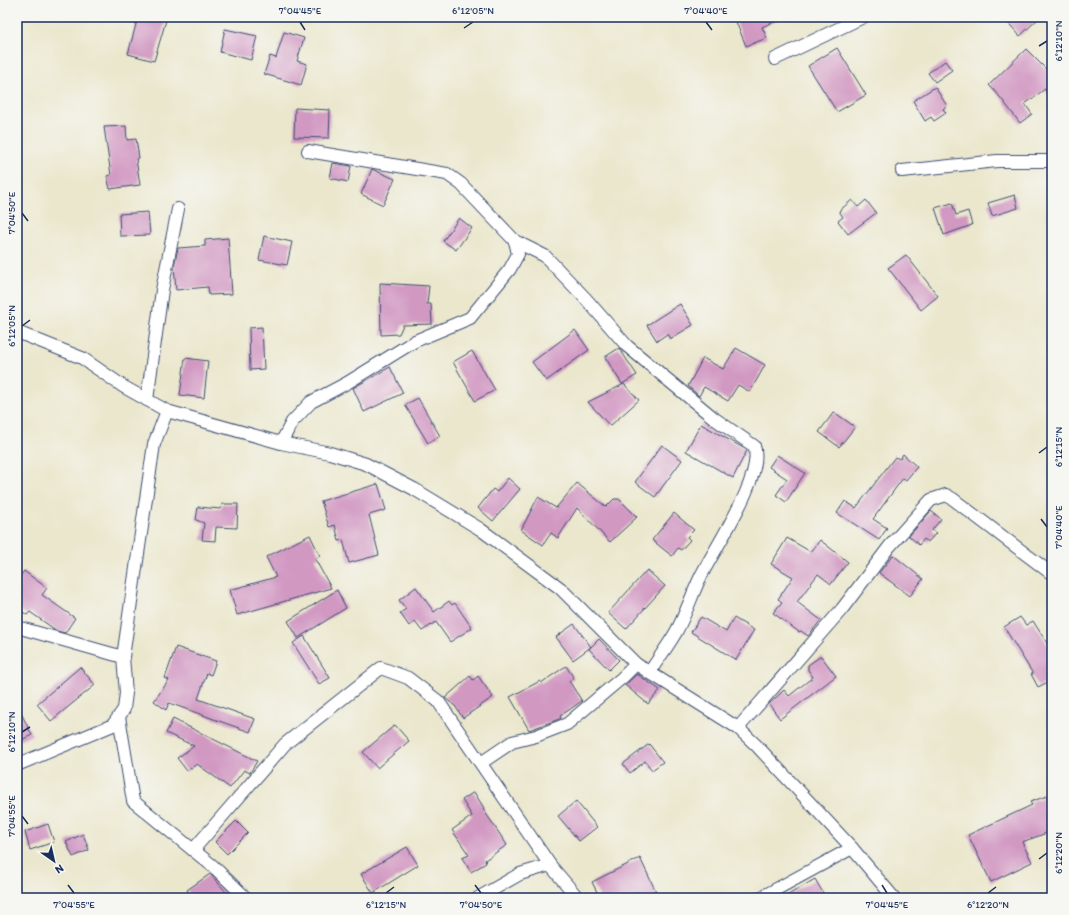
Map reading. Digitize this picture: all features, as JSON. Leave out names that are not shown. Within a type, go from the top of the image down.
[{"type":"street","points":[[775,59],[863,17]]},
{"type":"street","points":[[308,151],[447,174],[461,184],[515,241],[545,256],[628,346],[715,419],[754,446],[757,452],[756,464],[740,505],[700,576],[676,631],[649,673]]},
{"type":"street","points":[[902,171],[997,161],[1052,161]]},
{"type":"street","points":[[147,400],[162,290],[178,209]]},
{"type":"street","points":[[281,443],[292,422],[311,402],[347,383],[415,341],[470,318],[510,269],[518,254],[515,241]]},
{"type":"street","points":[[17,332],[82,358],[124,387],[167,411],[281,443],[330,453],[366,464],[480,529],[560,588],[636,664],[738,728],[757,746],[852,848],[894,898]]},
{"type":"street","points":[[17,765],[113,725],[124,709],[126,693],[123,657],[154,444],[167,411]]},
{"type":"street","points":[[738,728],[842,609],[889,547],[931,500],[946,495],[953,499],[1052,574]]},
{"type":"street","points":[[17,628],[123,657]]},
{"type":"street","points":[[481,763],[512,742],[557,729],[568,724],[636,664]]},
{"type":"street","points":[[193,850],[285,744],[382,668],[408,678],[438,701],[550,865],[578,898]]},
{"type":"street","points":[[119,717],[133,801],[214,867],[246,898]]},
{"type":"street","points":[[760,898],[852,848]]},
{"type":"street","points":[[478,898],[520,874],[550,865]]},
{"type":"building","points":[[138,17],[167,17],[154,61],[128,54]]},
{"type":"building","points":[[734,17],[786,17],[762,27],[767,38],[746,46]]},
{"type":"building","points":[[1003,17],[1040,17],[1020,36]]},
{"type":"building","points":[[225,29],[257,36],[251,60],[220,52]]},
{"type":"building","points":[[284,32],[304,38],[297,61],[307,64],[301,85],[264,74],[270,56],[276,58]]},
{"type":"building","points":[[837,48],[866,95],[837,112],[808,66]]},
{"type":"building","points":[[1026,49],[1046,69],[1052,65],[1052,99],[1045,89],[1025,104],[1032,114],[1020,123],[989,85]]},
{"type":"building","points":[[945,61],[952,70],[935,82],[928,73]]},
{"type":"building","points":[[935,87],[947,106],[943,109],[946,113],[934,121],[931,117],[925,121],[913,101]]},
{"type":"building","points":[[295,108],[330,110],[329,138],[294,137]]},
{"type":"building","points":[[126,126],[127,140],[136,139],[139,158],[136,159],[140,185],[110,189],[107,176],[111,175],[104,127]]},
{"type":"building","points":[[333,163],[351,166],[348,182],[330,178]]},
{"type":"building","points":[[372,169],[395,179],[383,205],[361,194]]},
{"type":"building","points":[[1015,195],[1018,208],[992,216],[988,203]]},
{"type":"building","points":[[852,200],[858,207],[866,200],[876,213],[848,234],[838,221],[843,217],[839,211]]},
{"type":"building","points":[[952,203],[956,215],[968,211],[972,225],[944,235],[935,208]]},
{"type":"building","points":[[148,212],[150,235],[120,236],[119,214]]},
{"type":"building","points":[[459,218],[472,228],[456,250],[443,241]]},
{"type":"building","points":[[264,236],[292,242],[287,265],[259,260]]},
{"type":"building","points":[[228,238],[232,294],[209,295],[208,287],[176,290],[174,266],[178,248],[205,246],[205,240]]},
{"type":"building","points":[[906,255],[938,296],[921,310],[888,268]]},
{"type":"building","points":[[380,283],[429,286],[427,304],[431,304],[432,324],[403,325],[399,334],[381,335]]},
{"type":"building","points":[[680,304],[693,325],[670,339],[667,334],[657,341],[647,325]]},
{"type":"building","points":[[262,327],[264,369],[250,370],[249,328]]},
{"type":"building","points":[[575,330],[589,350],[546,381],[532,362]]},
{"type":"building","points":[[619,348],[637,375],[622,384],[605,357]]},
{"type":"building","points":[[736,348],[765,365],[750,392],[738,385],[728,401],[704,387],[699,396],[688,386],[703,358],[723,369]]},
{"type":"building","points":[[472,351],[495,390],[475,401],[453,362]]},
{"type":"building","points":[[185,358],[208,361],[204,398],[180,395]]},
{"type":"building","points":[[390,367],[403,393],[364,412],[353,388]]},
{"type":"building","points":[[624,384],[639,400],[610,426],[588,402]]},
{"type":"building","points":[[418,398],[440,436],[428,443],[405,405]]},
{"type":"building","points":[[834,412],[855,427],[839,447],[819,432]]},
{"type":"building","points":[[701,424],[747,450],[733,478],[686,451]]},
{"type":"building","points":[[662,445],[682,460],[655,497],[635,482]]},
{"type":"building","points":[[903,454],[917,467],[906,480],[903,478],[873,519],[887,528],[879,540],[837,513],[845,501],[856,508],[895,457],[900,459]]},
{"type":"building","points":[[777,455],[805,473],[786,502],[776,495],[787,479],[769,467]]},
{"type":"building","points":[[508,478],[520,489],[493,521],[478,508],[493,489],[497,492]]},
{"type":"building","points":[[577,483],[606,507],[614,499],[619,499],[637,517],[610,542],[577,508],[558,538],[551,533],[543,545],[521,530],[538,497],[556,508]]},
{"type":"building","points":[[378,484],[386,510],[369,515],[379,555],[349,563],[343,540],[339,541],[335,525],[329,527],[321,501]]},
{"type":"building","points":[[222,504],[238,504],[237,528],[216,527],[215,541],[202,540],[204,523],[196,520],[198,507],[221,509]]},
{"type":"building","points":[[931,511],[941,519],[932,530],[936,533],[928,542],[924,539],[919,545],[909,536]]},
{"type":"building","points":[[674,513],[694,530],[687,537],[690,540],[681,550],[678,548],[672,556],[652,540]]},
{"type":"building","points":[[310,535],[320,556],[315,559],[331,588],[237,615],[230,590],[276,577],[266,557]]},
{"type":"building","points":[[787,538],[811,552],[820,540],[848,562],[831,584],[818,574],[797,602],[821,620],[808,636],[801,631],[799,632],[773,613],[782,602],[778,599],[793,577],[771,564]]},
{"type":"building","points":[[893,555],[923,579],[910,596],[879,573]]},
{"type":"building","points":[[647,570],[665,586],[626,629],[608,613]]},
{"type":"building","points":[[24,571],[47,588],[42,595],[75,618],[65,633],[57,631],[30,612],[27,615],[17,608],[17,580]]},
{"type":"building","points":[[416,587],[434,612],[449,601],[452,605],[455,603],[472,628],[450,642],[436,622],[422,631],[415,622],[409,626],[400,613],[406,609],[399,600]]},
{"type":"building","points":[[337,590],[346,608],[298,638],[288,621]]},
{"type":"building","points":[[701,617],[726,632],[734,618],[754,630],[736,660],[691,632]]},
{"type":"building","points":[[1020,617],[1026,625],[1033,621],[1052,651],[1052,680],[1038,687],[1031,674],[1033,674],[1004,627]]},
{"type":"building","points":[[574,624],[591,647],[573,660],[556,637]]},
{"type":"building","points":[[304,636],[330,678],[319,684],[293,643]]},
{"type":"building","points":[[599,639],[619,660],[609,670],[589,649]]},
{"type":"building","points":[[176,647],[216,661],[211,675],[207,673],[198,699],[255,719],[250,732],[169,703],[166,710],[154,701],[169,680],[165,678]]},
{"type":"building","points":[[821,656],[836,676],[780,719],[769,704],[784,690],[789,696],[813,677],[808,670],[808,665]]},
{"type":"building","points":[[566,666],[574,678],[569,681],[582,701],[560,716],[561,718],[529,730],[510,697],[540,681],[541,683]]},
{"type":"building","points":[[80,667],[95,685],[51,721],[37,704]]},
{"type":"building","points":[[637,674],[660,690],[648,704],[625,685]]},
{"type":"building","points":[[470,676],[473,680],[478,676],[493,697],[463,718],[455,706],[445,698]]},
{"type":"building","points":[[17,705],[32,735],[17,742]]},
{"type":"building","points":[[173,719],[257,761],[250,773],[244,770],[230,788],[197,764],[187,771],[177,758],[194,746],[166,733]]},
{"type":"building","points":[[395,725],[409,741],[377,768],[363,752]]},
{"type":"building","points":[[649,744],[663,762],[652,770],[645,761],[630,773],[623,764]]},
{"type":"building","points":[[474,792],[484,808],[483,809],[507,845],[485,860],[486,863],[471,872],[462,858],[469,855],[452,830],[472,816],[462,800]]},
{"type":"building","points":[[1047,796],[1052,809],[1052,831],[1022,842],[1032,862],[991,882],[968,835],[1032,805],[1030,802]]},
{"type":"building","points":[[576,801],[597,827],[579,841],[558,816]]},
{"type":"building","points":[[236,821],[248,833],[227,854],[215,842]]},
{"type":"building","points":[[48,824],[54,842],[30,850],[25,832]]},
{"type":"building","points":[[83,834],[89,850],[73,857],[66,842]]},
{"type":"building","points":[[407,847],[418,865],[373,893],[361,874]]},
{"type":"building","points":[[640,858],[659,898],[600,898],[592,882]]},
{"type":"building","points":[[210,874],[227,893],[220,898],[192,898],[187,890]]},
{"type":"building","points":[[815,879],[826,898],[783,898]]}]
